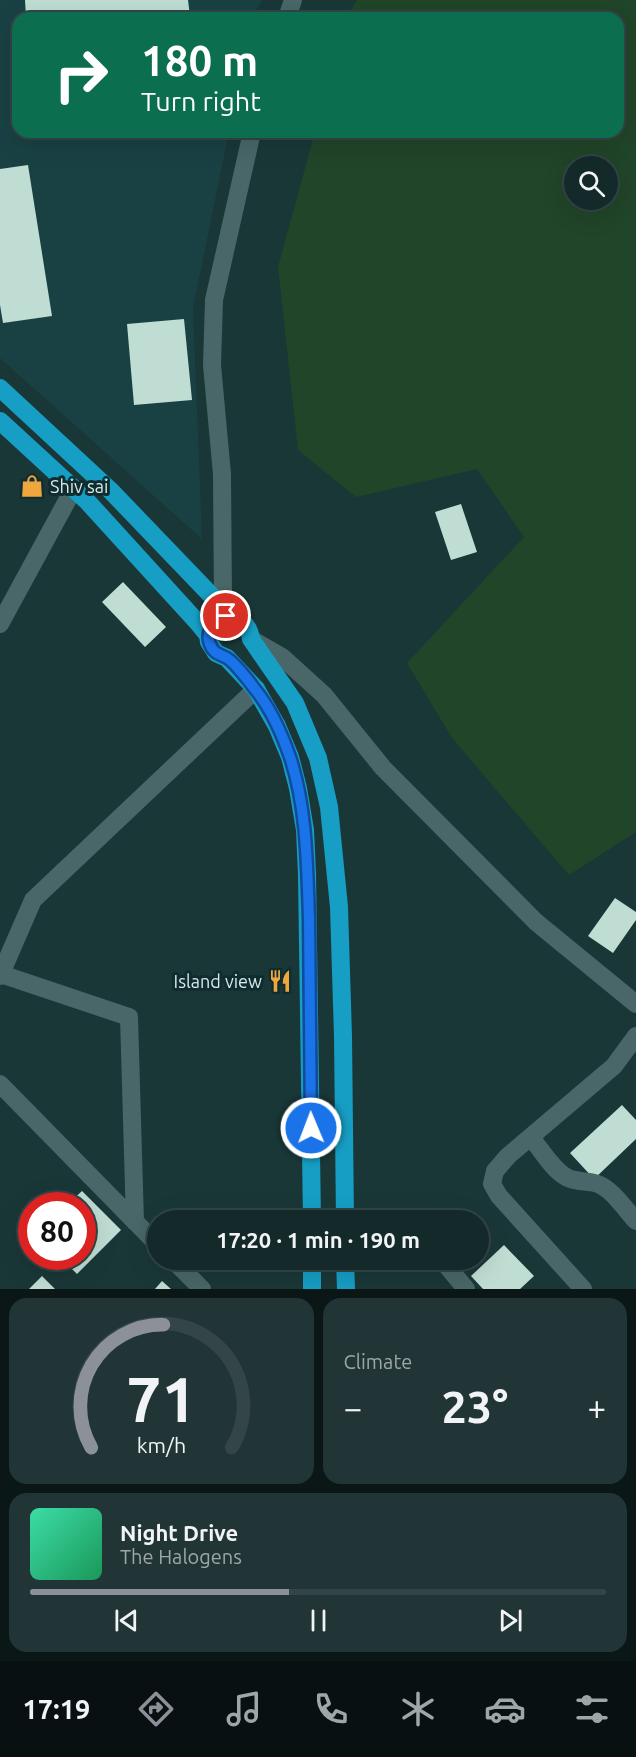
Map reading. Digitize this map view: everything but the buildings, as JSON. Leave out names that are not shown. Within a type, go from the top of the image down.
[{"type":"highway","points":[[0,388],[110,490],[227,610],[244,622],[251,639],[295,703],[318,758],[329,807],[339,919],[345,1210]]},
{"type":"highway","points":[[0,421],[74,489],[208,635],[209,642],[216,653],[227,658],[256,689],[277,726],[290,757],[298,788],[304,830],[310,965],[312,1210]]},
{"type":"highway","points":[[208,635],[214,623],[226,616],[227,610]]},
{"type":"highway","points":[[227,658],[240,655],[245,651],[251,639]]},
{"type":"highway","points":[[312,1270],[312,1289]]},
{"type":"highway","points":[[345,1270],[346,1289]]},
{"type":"street","points":[[227,610],[222,474],[212,365],[214,300],[251,138]]},
{"type":"street","points":[[0,624],[74,489]]},
{"type":"street","points":[[251,639],[282,657],[324,695],[383,768],[536,922],[636,1004]]},
{"type":"street","points":[[135,1222],[129,1017],[0,975],[33,900],[256,689]]},
{"type":"street","points":[[583,1289],[499,1196],[492,1184],[495,1172],[508,1156],[615,1066],[636,1036]]},
{"type":"street","points":[[0,1084],[147,1234]]},
{"type":"street","points":[[531,1138],[554,1167],[566,1177],[581,1182],[596,1183],[606,1188],[636,1221]]},
{"type":"street","points":[[183,1270],[202,1289]]},
{"type":"street","points":[[450,1270],[466,1289]]},
{"type":"shaded area","points":[[0,0],[262,0],[255,12],[12,12],[12,138],[228,138],[193,308],[202,539],[0,358]]},
{"type":"green space","points":[[357,0],[636,0],[636,832],[569,875],[452,738],[407,663],[524,537],[477,469],[356,497],[298,450],[278,267],[313,138],[624,138],[624,12],[350,12]]},
{"type":"place","name":"Shiv sai","points":[[32,486]]},
{"type":"place","name":"Island view","points":[[280,981]]},
{"type":"route","points":[[226,616],[214,623],[210,629],[209,642],[216,653],[227,658],[256,689],[277,726],[290,757],[298,788],[307,874],[311,1128]]}]
